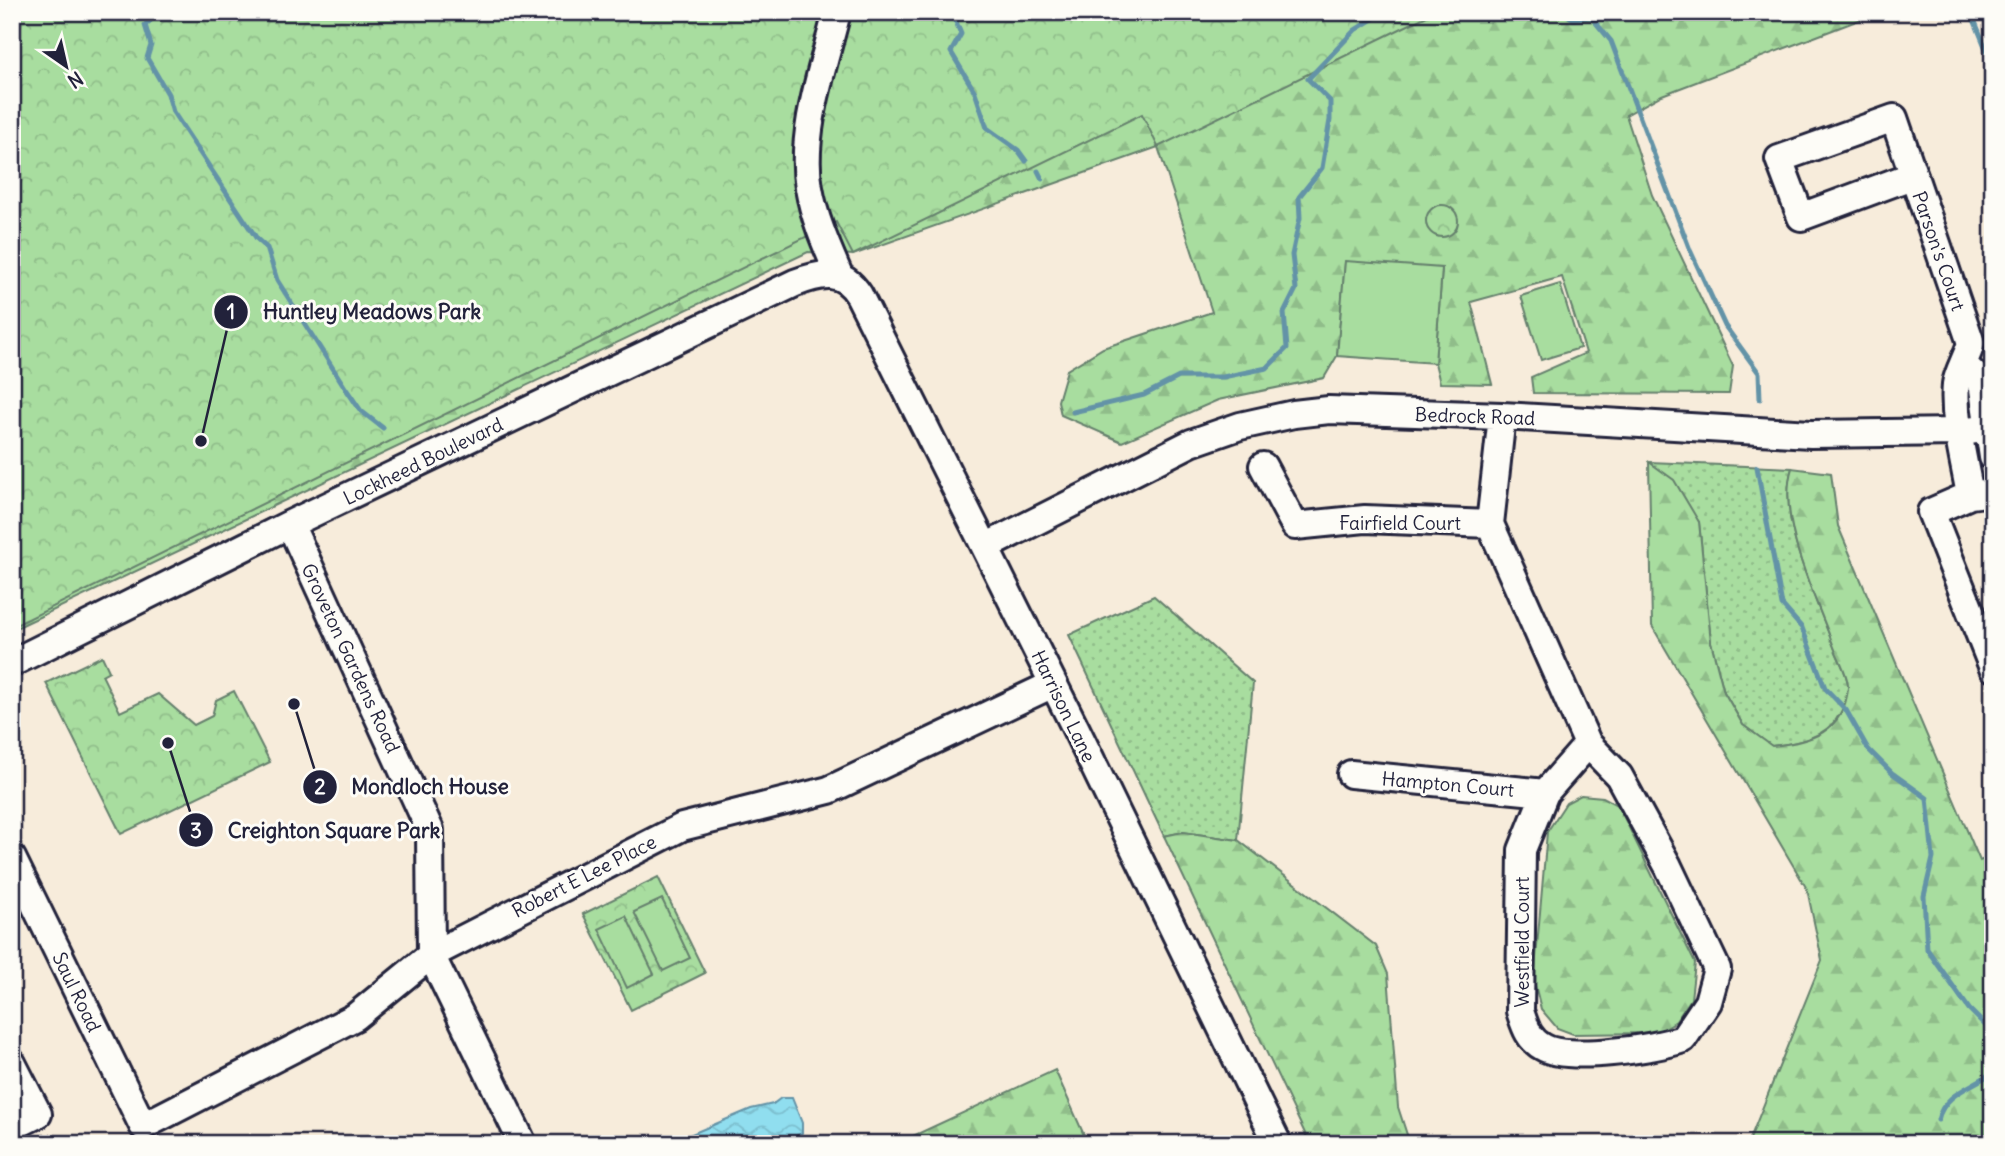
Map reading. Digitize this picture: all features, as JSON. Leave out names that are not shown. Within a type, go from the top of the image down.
[{"type":"street","points":[[837,12],[816,99],[807,171],[812,206],[839,275]]},
{"type":"street","name":"Parson's Court","points":[[1914,175],[1801,216],[1779,159],[1894,118],[1914,175],[1971,343],[1965,366],[1956,382],[1959,432],[1982,494]]},
{"type":"street","name":"Lockheed Boulevard","points":[[12,663],[290,524],[795,283],[821,274],[839,275]]},
{"type":"street","name":"Harrison Lane","points":[[839,275],[853,286],[859,295],[1054,684],[1278,1144]]},
{"type":"street","points":[[1965,366],[1982,382],[1991,428],[1993,457]]},
{"type":"street","name":"Bedrock Road","points":[[985,547],[1191,443],[1240,426],[1329,410],[1502,416],[1811,434],[1959,432],[1991,428]]},
{"type":"street","points":[[1490,524],[1502,416]]},
{"type":"street","name":"Fairfield Court","points":[[1263,466],[1295,526],[1365,519],[1490,524]]},
{"type":"street","points":[[1982,494],[1931,512],[1993,668]]},
{"type":"street","name":"Groveton Gardens Road","points":[[290,524],[430,830],[431,955],[523,1144]]},
{"type":"street","name":"Westfield Court","points":[[1490,524],[1588,744],[1619,776],[1668,866],[1717,970],[1708,1002],[1683,1040],[1647,1049],[1562,1054],[1543,1047],[1527,1034],[1520,1011],[1522,850],[1545,793],[1588,744]]},
{"type":"street","name":"Robert E Lee Place","points":[[143,1126],[355,1017],[431,955],[682,827],[829,790],[1054,684]]},
{"type":"street","name":"Hampton Court","points":[[1351,775],[1545,793]]},
{"type":"street","name":"Saul Road","points":[[12,858],[143,1126]]},
{"type":"street","points":[[12,1063],[38,1114],[12,1127]]},
{"type":"green space","points":[[12,12],[1880,12],[1662,95],[1626,115],[1652,195],[1733,366],[1729,394],[1533,393],[1531,377],[1586,353],[1562,277],[1471,302],[1492,384],[1440,383],[1435,363],[1442,269],[1345,262],[1337,356],[1324,378],[1218,400],[1122,442],[1061,415],[1058,401],[1067,370],[1103,348],[1212,312],[1158,147],[853,255],[808,252],[12,630]]},
{"type":"green space","points":[[12,12],[1435,12],[1158,147],[1142,114],[853,255],[836,222],[12,627]]},
{"type":"green space","points":[[1442,205],[1453,210],[1458,221],[1453,232],[1442,237],[1431,232],[1426,221],[1431,210]]},
{"type":"green space","points":[[1345,261],[1442,268],[1435,363],[1337,356]]},
{"type":"green space","points":[[1560,284],[1580,348],[1541,360],[1521,296]]},
{"type":"green space","points":[[1649,462],[1792,468],[1788,488],[1789,511],[1800,558],[1848,683],[1845,703],[1839,715],[1822,732],[1798,741],[1771,746],[1743,725],[1724,692],[1711,642],[1699,522]]},
{"type":"green space","points":[[1649,462],[1674,480],[1699,522],[1711,642],[1724,692],[1743,725],[1772,746],[1799,742],[1823,732],[1840,715],[1845,703],[1847,678],[1800,558],[1789,511],[1788,488],[1792,468],[1831,473],[1838,526],[1980,861],[1993,855],[1993,1144],[1748,1144],[1822,960],[1807,889],[1652,626]]},
{"type":"green space","points":[[1154,596],[1253,683],[1238,840],[1183,832],[1164,836],[1069,635]]},
{"type":"green space","points":[[102,656],[109,671],[102,675],[120,712],[158,694],[194,725],[212,716],[216,700],[234,691],[270,762],[121,834],[46,683]]},
{"type":"green space","points":[[1581,795],[1603,797],[1618,805],[1695,963],[1691,999],[1676,1021],[1657,1033],[1573,1034],[1557,1028],[1541,1009],[1534,981],[1547,832],[1566,803]]},
{"type":"green space","points":[[1183,832],[1238,840],[1376,946],[1388,974],[1398,1107],[1410,1144],[1310,1144],[1164,836]]},
{"type":"green space","points":[[658,877],[705,973],[631,1010],[583,914]]},
{"type":"green space","points":[[662,899],[690,958],[663,971],[634,912]]},
{"type":"green space","points":[[626,916],[654,974],[627,988],[599,929]]},
{"type":"green space","points":[[1055,1070],[1088,1144],[896,1144]]},
{"type":"water","points":[[781,1098],[792,1098],[802,1123],[802,1133],[781,1144],[668,1144],[751,1109],[773,1104]]},
{"type":"waterway","points":[[160,12],[145,25],[151,45],[147,58],[168,94],[173,112],[257,239],[267,248],[277,280],[346,389],[361,411],[383,428]]},
{"type":"waterway","points":[[952,12],[961,34],[951,52],[975,92],[987,128],[1018,150],[1026,161]]},
{"type":"waterway","points":[[1073,412],[1144,395],[1179,377],[1223,377],[1267,368],[1287,348],[1284,313],[1296,289],[1292,255],[1300,218],[1299,197],[1322,168],[1330,120],[1330,101],[1308,79],[1355,30],[1384,12]]},
{"type":"waterway","points":[[1563,12],[1573,19],[1591,17],[1611,41],[1690,250],[1725,326],[1759,373],[1760,399]]},
{"type":"waterway","points":[[1971,12],[1993,66]]},
{"type":"waterway","points":[[1038,171],[1042,179]]},
{"type":"waterway","points":[[1757,467],[1782,605],[1802,628],[1825,688],[1846,710],[1868,749],[1892,773],[1927,798],[1933,858],[1924,896],[1927,949],[1969,1009],[1993,1033]]},
{"type":"waterway","points":[[1938,1120],[1946,1103],[1993,1072]]},
{"type":"place","name":"Huntley Meadows Park","points":[[201,441]]},
{"type":"place","name":"Mondloch House","points":[[294,704]]},
{"type":"place","name":"Creighton Square Park","points":[[168,743]]}]
